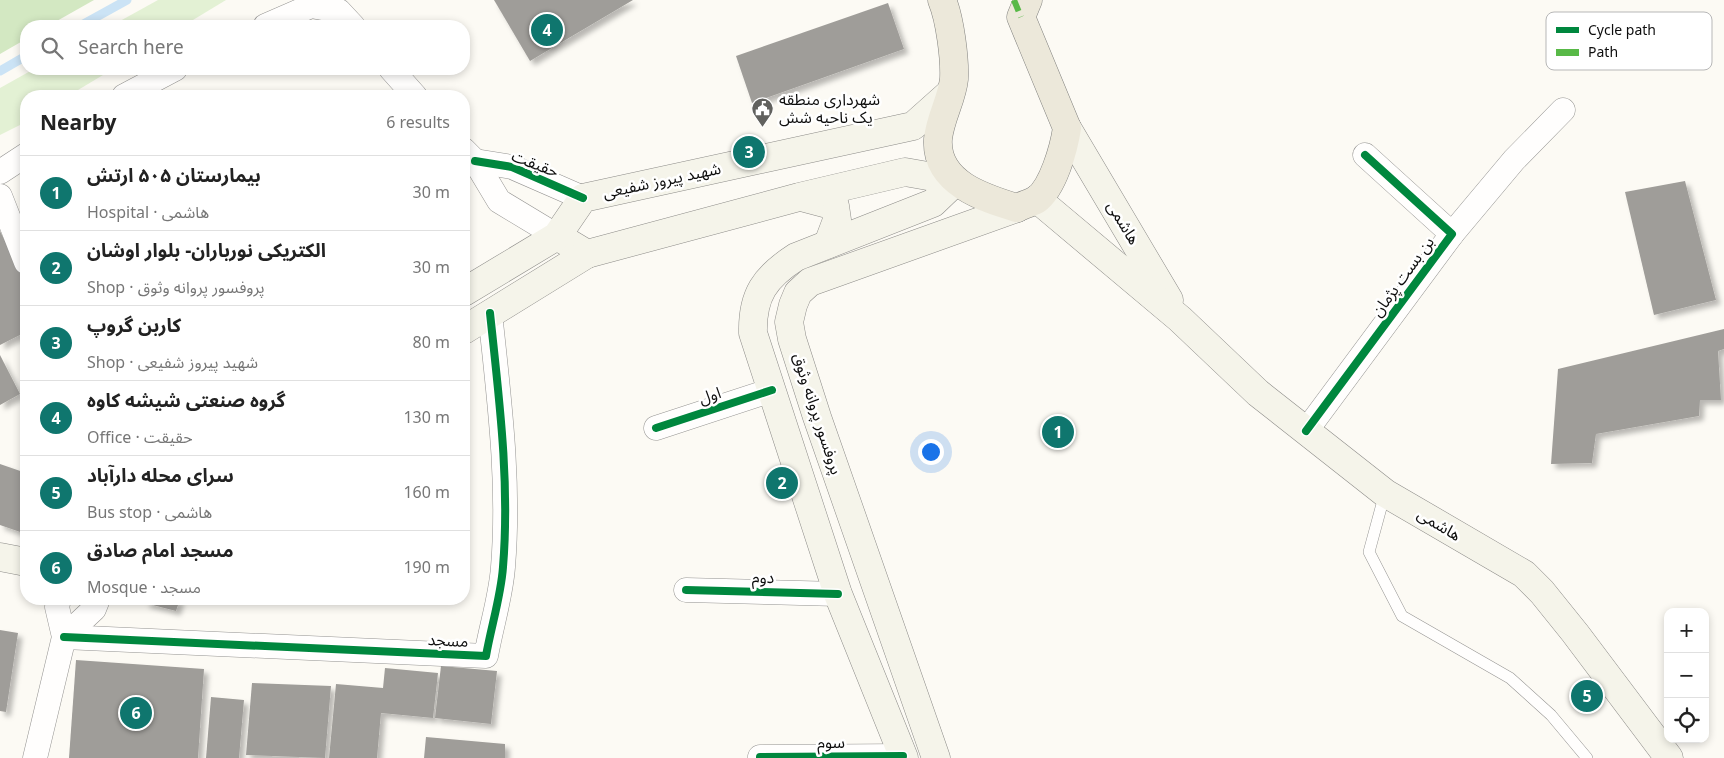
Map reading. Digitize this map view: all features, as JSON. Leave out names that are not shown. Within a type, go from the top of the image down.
[{"type":"main road","points":[[942,0],[948,15],[954,80],[938,139],[942,162],[956,181]]},
{"type":"main road","points":[[470,326],[587,254],[799,197],[905,172],[956,181],[981,196],[1027,203],[1055,172],[1064,147],[1066,128],[1021,17],[1028,0]]},
{"type":"main road","name":"شهید پیروز شفیعی","points":[[470,288],[557,236],[583,198],[913,126],[950,93]]},
{"type":"main road","name":"هاشمی","points":[[1066,128],[1180,319]]},
{"type":"main road","points":[[935,753],[904,757],[838,594],[753,333],[753,311],[760,290],[776,270],[796,257],[933,203],[956,181]]},
{"type":"main road","points":[[799,197],[835,206],[837,220],[828,244]]},
{"type":"main road","name":"هاشمی","points":[[1027,203],[1180,319],[1258,393],[1385,493],[1524,574],[1542,592],[1575,633],[1669,758]]},
{"type":"main road","name":"پروفسور پروانه وثوق","points":[[935,753],[817,417],[792,338],[789,322],[798,293],[810,282],[1027,203]]},
{"type":"main road","points":[[557,236],[587,254]]},
{"type":"main road","points":[[0,557],[20,561]]},
{"type":"main road","points":[[838,594],[875,583]]},
{"type":"street","points":[[278,20],[311,6],[339,11],[347,20]]},
{"type":"street","points":[[135,90],[163,75]]},
{"type":"street","points":[[396,75],[410,90]]},
{"type":"street","points":[[1452,234],[1514,160],[1563,110]]},
{"type":"street","name":"حقیقت","points":[[470,155],[512,167],[583,198]]},
{"type":"street","name":"حقیقت","points":[[470,156],[500,201],[557,236]]},
{"type":"street","name":"بن بست پژمان","points":[[1306,431],[1452,234],[1365,156]]},
{"type":"street","points":[[0,172],[20,160]]},
{"type":"street","points":[[0,196],[20,247]]},
{"type":"street","name":"مسجد","points":[[64,637],[486,656],[503,569],[506,518],[506,465],[490,313]]},
{"type":"street","name":"اول","points":[[656,428],[772,390]]},
{"type":"street","name":"دوم","points":[[686,590],[838,594]]},
{"type":"street","points":[[36,758],[64,637],[58,605]]},
{"type":"street","points":[[64,637],[94,609],[96,605]]},
{"type":"street","name":"سوم","points":[[760,757],[904,757]]},
{"type":"lane","points":[[1385,493],[1369,552],[1402,616],[1510,678],[1552,715],[1587,758]]},
{"type":"green space","points":[[0,0],[94,0],[59,20],[20,20],[20,42],[0,54]]},
{"type":"green space","points":[[158,0],[226,0],[193,20],[122,20]]},
{"type":"green space","points":[[23,75],[103,75],[78,90],[20,90],[20,125],[0,135],[0,88]]},
{"type":"building","points":[[494,0],[633,0],[530,61]]},
{"type":"building","points":[[888,3],[904,49],[752,103],[736,56]]},
{"type":"building","points":[[1685,181],[1716,300],[1654,315],[1625,192]]},
{"type":"building","points":[[0,231],[20,271],[20,335],[0,345]]},
{"type":"building","points":[[1724,329],[1724,349],[1718,351],[1721,400],[1700,400],[1699,416],[1596,434],[1592,463],[1551,464],[1558,369]]},
{"type":"building","points":[[0,355],[20,394],[0,405]]},
{"type":"building","points":[[0,464],[20,471],[20,532],[0,525]]},
{"type":"building","points":[[153,605],[178,605],[176,611]]},
{"type":"building","points":[[0,630],[18,633],[6,712],[0,711]]},
{"type":"building","points":[[76,660],[204,669],[198,758],[69,758]]},
{"type":"building","points":[[441,666],[497,671],[491,724],[435,718]]},
{"type":"building","points":[[385,668],[438,673],[433,718],[381,713],[377,758],[329,758],[336,684],[383,688]]},
{"type":"building","points":[[252,683],[331,686],[325,758],[246,755]]},
{"type":"building","points":[[211,697],[244,700],[239,758],[206,758]]},
{"type":"building","points":[[426,737],[505,744],[505,758],[424,758]]},
{"type":"waterway","points":[[91,20],[127,0]]},
{"type":"waterway","points":[[0,71],[20,59]]},
{"type":"marked path","points":[[1014,0],[1021,17]]},
{"type":"cycle path","points":[[1306,431],[1452,234],[1365,155]]},
{"type":"cycle path","points":[[475,161],[512,167],[583,198]]},
{"type":"cycle path","points":[[64,637],[486,656],[500,589],[505,535],[502,440],[490,313]]},
{"type":"cycle path","points":[[656,428],[772,390]]},
{"type":"cycle path","points":[[686,590],[838,594]]},
{"type":"cycle path","points":[[760,757],[903,756]]},
{"type":"place","name":"گروه صنعتی شیشه کاوه","points":[[547,30]]},
{"type":"place","name":"شهرداری منطقه یک ناحیه شش","points":[[763,128]]},
{"type":"place","name":"کاربن گروپ","points":[[749,152]]},
{"type":"place","name":"بیمارستان ۵۰۵ ارتش","points":[[1058,432]]},
{"type":"place","name":"الکتریکی نورباران- بلوار اوشان","points":[[782,483]]},
{"type":"place","name":"سرای محله دارآباد","points":[[1587,696]]},
{"type":"place","name":"مسجد امام صادق","points":[[136,713]]}]
